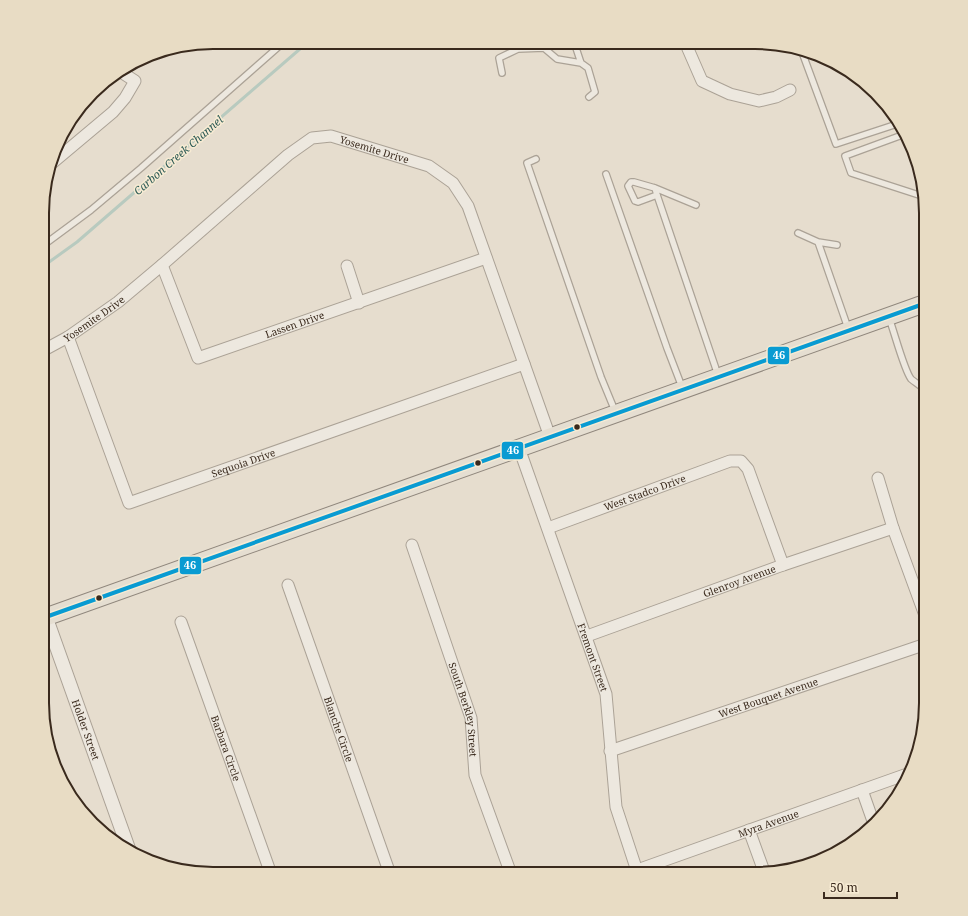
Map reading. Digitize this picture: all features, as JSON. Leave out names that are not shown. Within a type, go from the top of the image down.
[{"type":"main road","points":[[49,612],[519,448],[919,305]]},
{"type":"street","points":[[688,49],[702,81],[730,94],[759,101],[776,97],[790,90]]},
{"type":"street","points":[[59,158],[113,112],[135,81],[125,75]]},
{"type":"street","name":"Yosemite Drive","points":[[49,347],[68,337],[118,302],[288,155],[312,138],[331,136],[429,166],[453,183],[468,206],[550,437]]},
{"type":"street","name":"Lassen Drive","points":[[162,265],[198,358],[486,258]]},
{"type":"street","points":[[347,266],[359,303]]},
{"type":"street","name":"Sequoia Drive","points":[[68,337],[129,503],[524,364]]},
{"type":"street","name":"Fremont Street","points":[[519,448],[606,694],[616,807],[636,867]]},
{"type":"street","name":"West Stadco Drive","points":[[548,528],[730,461],[741,462],[748,469],[783,565]]},
{"type":"street","points":[[878,478],[893,528],[919,599]]},
{"type":"street","name":"Glenroy Avenue","points":[[586,636],[783,565],[893,528]]},
{"type":"street","name":"South Berkley Street","points":[[412,545],[471,718],[475,775],[508,867]]},
{"type":"street","name":"Blanche Circle","points":[[288,585],[388,867]]},
{"type":"street","name":"Barbara Circle","points":[[181,622],[268,867]]},
{"type":"street","name":"Holder Street","points":[[49,628],[126,842]]},
{"type":"street","name":"West Bouquet Avenue","points":[[610,751],[919,646]]},
{"type":"street","name":"Myra Avenue","points":[[651,867],[749,830],[902,776]]},
{"type":"street","points":[[862,790],[872,818]]},
{"type":"street","points":[[749,830],[762,867]]},
{"type":"lane","points":[[49,241],[91,210],[141,168],[276,49]]},
{"type":"lane","points":[[502,73],[499,58],[518,49]]},
{"type":"lane","points":[[547,49],[557,58],[581,63],[588,68],[595,92],[589,97]]},
{"type":"lane","points":[[576,49],[581,63]]},
{"type":"lane","points":[[804,57],[836,144],[893,125]]},
{"type":"lane","points":[[900,136],[845,156],[851,173],[918,195]]},
{"type":"lane","points":[[536,158],[527,163],[601,377],[616,413]]},
{"type":"lane","points":[[606,174],[683,390]]},
{"type":"lane","points":[[657,195],[638,202],[635,201],[628,186],[634,182],[655,188],[696,205]]},
{"type":"lane","points":[[655,188],[718,377]]},
{"type":"lane","points":[[798,233],[818,242],[837,245]]},
{"type":"lane","points":[[818,242],[849,330]]},
{"type":"lane","points":[[889,316],[906,368],[911,378],[919,384]]},
{"type":"waterway","name":"Carbon Creek Channel","points":[[49,262],[77,242],[300,49]]},
{"type":"transit line","name":"46","points":[[49,616],[919,305]]}]
